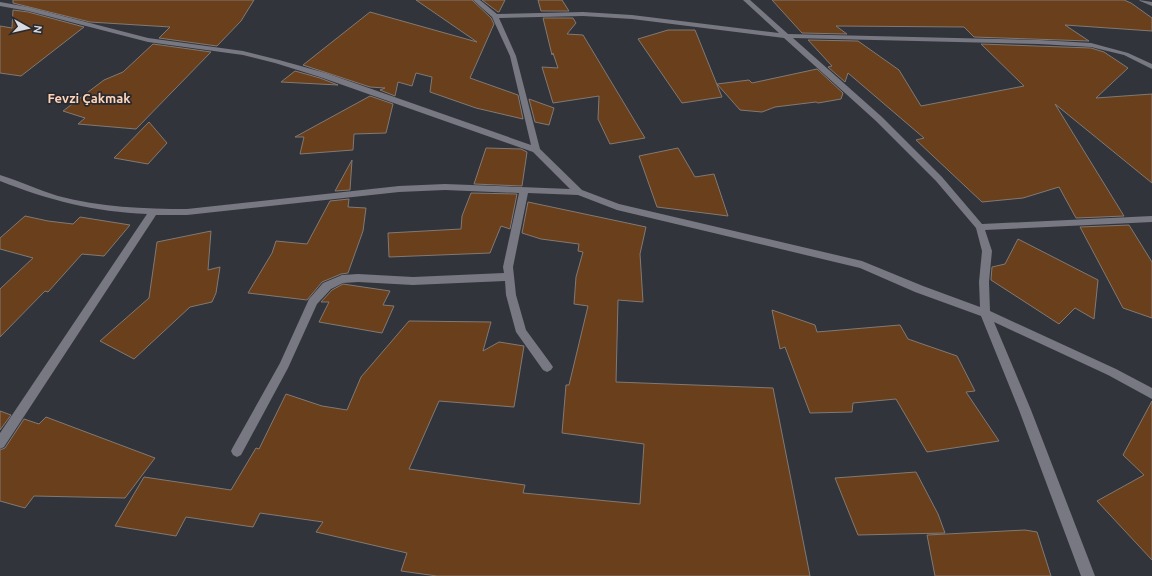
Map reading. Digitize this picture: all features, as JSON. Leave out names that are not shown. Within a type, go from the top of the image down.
[{"type":"street","points":[[476,0],[495,16],[513,56],[536,150]]},
{"type":"street","points":[[746,0],[885,124],[939,179],[980,227],[987,251],[984,282],[984,313],[1025,410],[1088,576]]},
{"type":"street","points":[[1142,0],[1152,4]]},
{"type":"street","points":[[0,4],[28,9],[148,40],[243,53],[277,61],[323,75],[536,150],[579,192]]},
{"type":"street","points":[[495,16],[583,14],[632,16],[788,36],[1039,42],[1091,45],[1126,54],[1152,67]]},
{"type":"street","points":[[0,178],[63,200],[106,209],[153,212],[187,212],[399,188],[445,187],[579,192],[616,207],[808,251],[862,265],[919,289],[984,313],[1112,372],[1152,394]]},
{"type":"street","points":[[524,190],[508,267],[511,295],[521,332],[547,367]]},
{"type":"street","points":[[0,444],[153,212]]},
{"type":"street","points":[[980,227],[1152,218]]},
{"type":"street","points":[[237,452],[284,365],[314,302],[327,286],[342,279],[358,278],[413,282],[509,277]]},
{"type":"building","points":[[13,0],[254,0],[241,21],[217,46],[159,38],[170,27],[90,22],[13,3]]},
{"type":"building","points":[[416,0],[472,0],[491,18],[494,24],[470,78],[518,95],[523,119],[476,108],[430,92],[432,77],[416,73],[412,86],[398,82],[395,96],[380,90],[385,88],[370,87],[303,65],[370,12],[477,42]]},
{"type":"building","points":[[482,0],[505,0],[498,12]]},
{"type":"building","points":[[538,0],[562,0],[569,11],[541,11]]},
{"type":"building","points":[[772,0],[1124,0],[1131,3],[1152,18],[1152,31],[1065,25],[1089,41],[974,37],[964,27],[836,26],[847,34],[802,33]]},
{"type":"building","points":[[13,10],[28,12],[84,27],[21,76],[0,73],[0,26],[12,28]]},
{"type":"building","points":[[543,18],[573,18],[576,23],[567,34],[583,35],[645,138],[610,144],[598,119],[599,96],[553,103],[542,67],[558,68],[553,53],[552,55]]},
{"type":"building","points":[[668,30],[695,30],[722,97],[682,103],[638,39]]},
{"type":"building","points":[[808,40],[858,41],[899,70],[921,106],[1024,86],[981,44],[1091,48],[1104,52],[1128,68],[1096,98],[1152,94],[1152,183],[1055,104],[1124,216],[1076,218],[1059,187],[1023,198],[982,202],[916,140],[924,138],[848,73],[845,82],[828,67],[832,66]]},
{"type":"building","points":[[153,44],[211,52],[136,129],[78,124],[85,118],[63,111],[104,80],[123,72]]},
{"type":"building","points":[[817,69],[843,93],[841,99],[818,103],[775,107],[762,112],[740,110],[717,84],[749,80],[752,83]]},
{"type":"building","points":[[295,71],[320,78],[338,85],[281,82]]},
{"type":"building","points":[[370,96],[393,104],[386,133],[354,134],[353,150],[300,154],[304,137],[295,137]]},
{"type":"building","points":[[529,99],[554,108],[549,125],[535,122]]},
{"type":"building","points":[[149,122],[167,143],[148,164],[114,158]]},
{"type":"building","points":[[486,148],[521,149],[527,152],[522,186],[474,184]]},
{"type":"building","points":[[678,148],[695,177],[714,174],[728,216],[657,207],[639,156]]},
{"type":"building","points":[[352,160],[350,190],[335,191]]},
{"type":"building","points":[[471,193],[517,194],[510,229],[501,226],[490,253],[389,257],[388,233],[461,229],[462,216]]},
{"type":"building","points":[[349,199],[348,207],[366,208],[363,231],[348,273],[341,274],[322,282],[307,300],[248,293],[272,253],[276,241],[307,244],[330,201]]},
{"type":"building","points":[[528,202],[646,227],[640,254],[643,302],[618,300],[616,382],[773,388],[810,576],[437,576],[401,571],[407,553],[316,532],[323,522],[260,513],[253,527],[186,517],[176,536],[115,526],[144,477],[231,490],[256,448],[259,449],[286,394],[322,406],[347,410],[361,377],[409,321],[491,322],[483,351],[499,342],[524,346],[514,407],[439,401],[409,469],[525,485],[523,493],[640,504],[644,444],[562,433],[566,385],[569,385],[588,306],[574,304],[576,277],[583,252],[578,251],[579,244],[541,239],[522,233]]},
{"type":"building","points":[[25,216],[73,224],[80,217],[130,225],[104,256],[82,254],[48,292],[45,291],[0,337],[0,289],[33,258],[0,249],[0,238]]},
{"type":"building","points":[[1129,225],[1152,262],[1152,318],[1123,308],[1080,227]]},
{"type":"building","points":[[211,231],[208,270],[220,267],[216,293],[212,302],[190,307],[134,359],[100,341],[149,298],[157,242]]},
{"type":"building","points":[[1018,239],[1098,280],[1094,319],[1075,308],[1059,324],[991,280],[992,267],[1005,264]]},
{"type":"building","points":[[343,284],[390,291],[383,305],[394,306],[382,333],[319,322],[329,302],[321,302],[332,290]]},
{"type":"building","points":[[772,310],[815,325],[817,332],[900,325],[908,339],[957,356],[975,391],[966,392],[999,441],[927,452],[896,399],[853,403],[852,412],[810,413],[785,347],[780,349]]},
{"type":"building","points":[[1152,401],[1152,560],[1097,501],[1144,475],[1123,455]]},
{"type":"building","points":[[0,411],[11,415],[0,430]]},
{"type":"building","points":[[46,417],[155,458],[125,498],[34,496],[25,508],[0,501],[0,450],[5,448],[24,419],[39,424]]},
{"type":"building","points":[[916,472],[938,514],[945,533],[858,535],[835,478]]},
{"type":"building","points":[[1025,530],[1037,532],[1051,576],[935,576],[927,535]]},
{"type":"district","name":"Fevzi Çakmak","points":[[89,98]]}]
